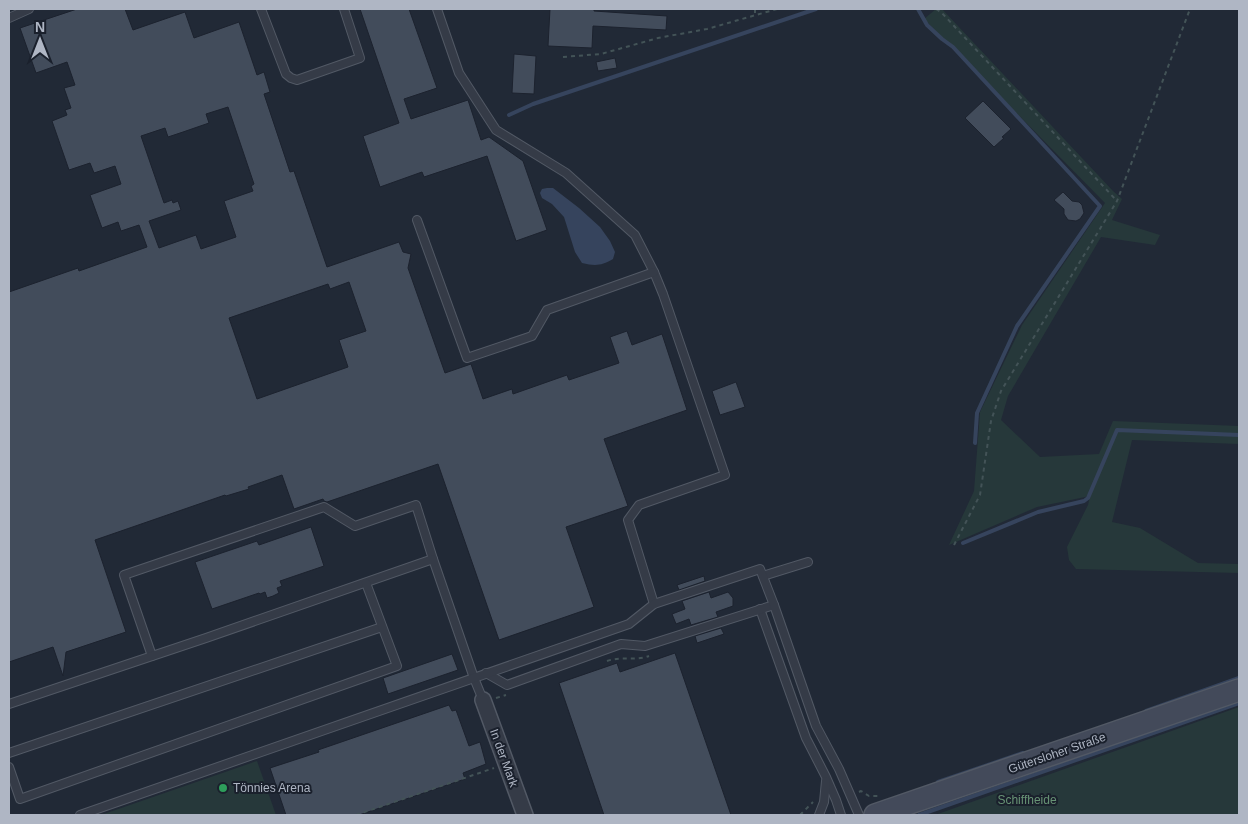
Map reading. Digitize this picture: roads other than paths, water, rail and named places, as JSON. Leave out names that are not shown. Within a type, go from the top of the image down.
[{"type":"main road","name":"Gütersloher Straße","points":[[875,815],[1239,690]]},
{"type":"street","name":"In der Mark","points":[[484,701],[525,815]]},
{"type":"lane","points":[[9,18],[29,9]]},
{"type":"lane","points":[[261,9],[286,74],[296,80],[360,58],[344,9]]},
{"type":"lane","points":[[437,9],[459,73],[496,130],[566,174],[635,236],[663,294],[725,475],[639,505],[628,520],[654,604]]},
{"type":"lane","points":[[417,220],[467,358],[532,336],[547,310],[654,272]]},
{"type":"lane","points":[[152,656],[124,576],[324,507],[355,526],[416,505],[474,678],[484,701]]},
{"type":"lane","points":[[9,704],[433,559]]},
{"type":"lane","points":[[80,815],[628,624],[654,604],[761,572],[808,562]]},
{"type":"lane","points":[[761,572],[816,726],[839,769],[859,815]]},
{"type":"lane","points":[[9,768],[20,799],[397,666],[366,583]]},
{"type":"lane","points":[[486,674],[507,685],[622,644],[645,646],[774,605]]},
{"type":"lane","points":[[760,610],[806,738],[826,777],[841,815]]},
{"type":"lane","points":[[9,753],[382,627]]},
{"type":"lane","points":[[819,815],[824,802],[826,777]]},
{"type":"water","points":[[553,188],[600,227],[615,252],[613,259],[598,265],[582,263],[575,252],[564,217],[552,204],[542,198],[540,193],[542,189]]},
{"type":"waterway","points":[[509,115],[533,104],[816,9]]},
{"type":"waterway","points":[[918,9],[927,25],[953,47],[1100,206],[1017,326],[977,413],[975,443]]},
{"type":"waterway","points":[[963,543],[1038,512],[1084,501],[1088,498],[1117,430],[1239,435]]},
{"type":"waterway","points":[[1146,711],[1239,678]]},
{"type":"waterway","points":[[919,815],[1239,703]]},
{"type":"waterway","points":[[938,782],[1023,753]]},
{"type":"place","name":"Tönnies Arena","points":[[223,788]]},
{"type":"park label","name":"Schiffheide","points":[[1027,800]]}]
